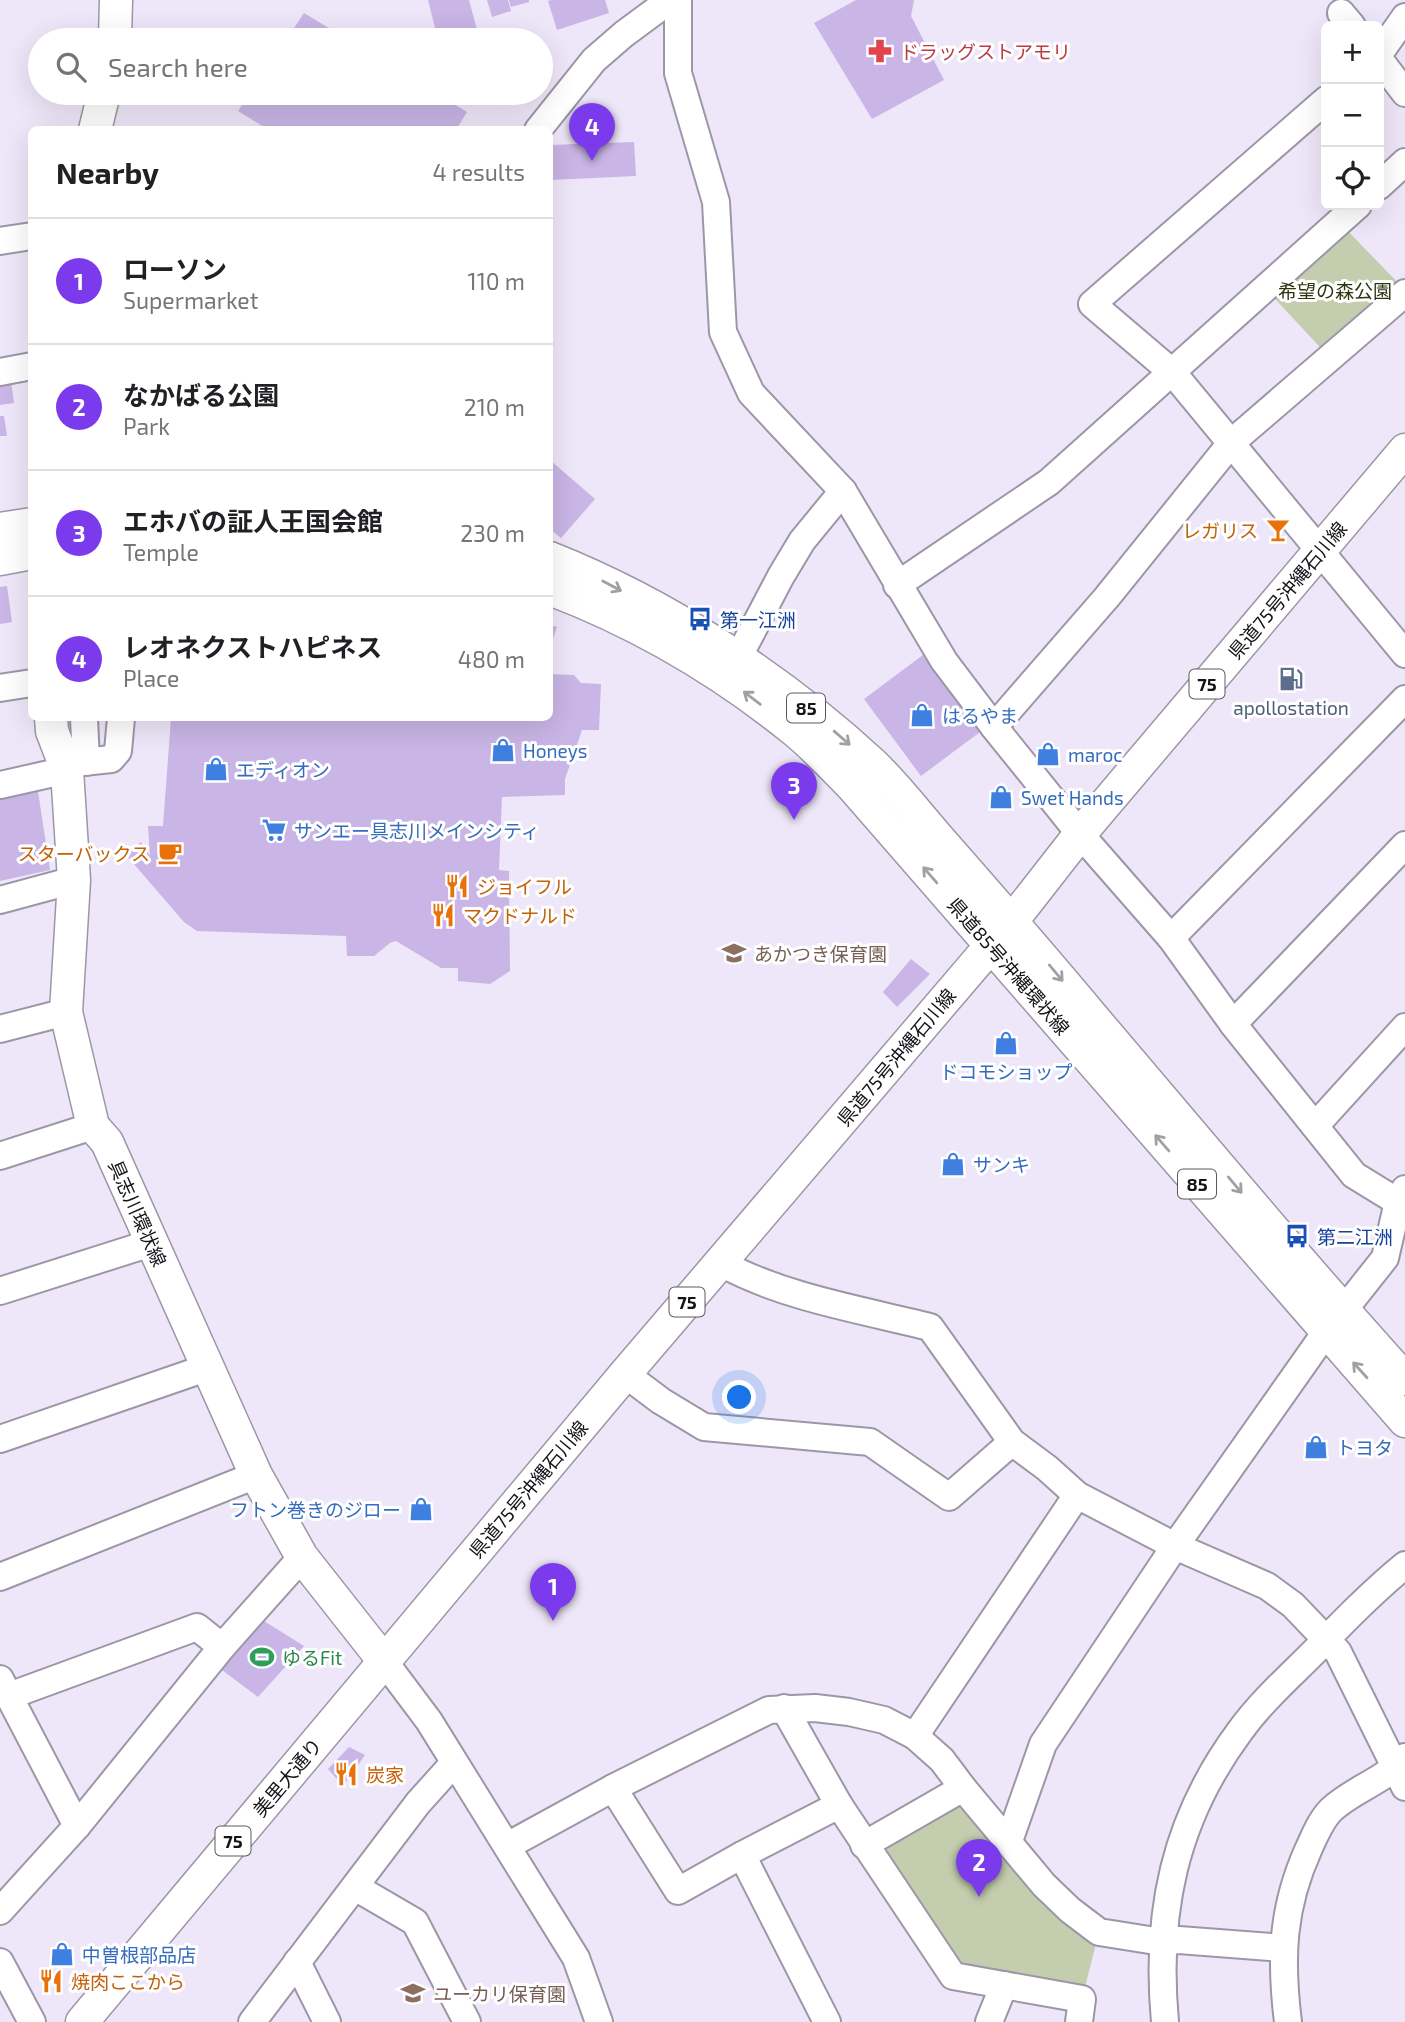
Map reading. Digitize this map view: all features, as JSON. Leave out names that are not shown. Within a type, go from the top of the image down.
[{"type":"main road","points":[[115,28],[116,0]]},
{"type":"main road","points":[[97,126],[101,105]]},
{"type":"main road","name":"県道75号沖縄石川線","points":[[384,1661],[1012,921],[1080,834],[1405,450]]},
{"type":"main road","points":[[0,529],[28,525]]},
{"type":"main road","points":[[0,559],[28,554]]},
{"type":"main road","name":"県道85号沖縄環状線","points":[[553,559],[607,584],[738,657],[816,715],[875,766],[1012,921],[1334,1321],[1405,1421]]},
{"type":"main road","name":"県道85号沖縄環状線","points":[[553,590],[645,633],[721,675],[796,731],[852,786],[991,945],[1334,1321],[1405,1379]]},
{"type":"main road","name":"具志川環状線","points":[[51,721],[52,731],[73,766],[74,880],[66,1012],[93,1126],[107,1142],[256,1475],[302,1557],[384,1661]]},
{"type":"main road","name":"美里大通り","points":[[82,2022],[384,1661]]},
{"type":"street","points":[[541,126],[594,60],[670,0]]},
{"type":"street","points":[[678,0],[678,73],[716,202],[723,332],[751,393],[843,491],[944,661],[1080,834],[1171,938],[1233,1024],[1354,1175],[1401,1196],[1385,1258],[1334,1321],[1175,1546],[1043,1744],[1009,1841]]},
{"type":"street","points":[[1384,47],[1405,17]]},
{"type":"street","points":[[1384,66],[1405,93]]},
{"type":"street","points":[[1321,104],[1092,304],[1173,373],[1405,654]]},
{"type":"street","points":[[1384,181],[1405,162]]},
{"type":"street","points":[[897,585],[1049,482],[1352,210]]},
{"type":"street","points":[[0,241],[28,237]]},
{"type":"street","points":[[994,727],[1107,597],[1232,442],[1405,293]]},
{"type":"street","points":[[0,372],[28,367]]},
{"type":"street","points":[[738,657],[802,541],[843,491]]},
{"type":"street","points":[[0,688],[28,684]]},
{"type":"street","points":[[1171,938],[1405,699]]},
{"type":"street","points":[[73,766],[83,721]]},
{"type":"street","points":[[0,785],[111,759],[118,751],[121,721]]},
{"type":"street","points":[[1233,1024],[1405,845]]},
{"type":"street","points":[[0,900],[74,880]]},
{"type":"street","points":[[0,1029],[66,1012]]},
{"type":"street","points":[[1315,1126],[1405,1027]]},
{"type":"street","points":[[0,1156],[93,1126]]},
{"type":"street","points":[[0,1291],[151,1243]]},
{"type":"street","points":[[721,1263],[739,1273],[793,1292],[930,1327],[1012,1442],[1077,1495],[1175,1546],[1267,1586],[1293,1605],[1338,1652],[1402,1771],[1345,1798],[1328,1813],[1299,1869],[1287,1910],[1283,1948],[1288,2022]]},
{"type":"street","points":[[0,1440],[206,1368]]},
{"type":"street","points":[[625,1374],[661,1401],[704,1427],[870,1442],[949,1497],[1012,1442]]},
{"type":"street","points":[[0,1577],[256,1475]]},
{"type":"street","points":[[915,1736],[1077,1495]]},
{"type":"street","points":[[0,1910],[77,1826],[222,1647],[302,1557]]},
{"type":"street","points":[[1165,2022],[1162,1942],[1174,1867],[1199,1798],[1218,1765],[1263,1703],[1405,1565]]},
{"type":"street","points":[[77,1826],[4,1687],[197,1627],[222,1647]]},
{"type":"street","points":[[384,1661],[429,1721],[576,1958],[599,2022]]},
{"type":"street","points":[[784,1708],[864,1845],[953,1976],[1082,1998],[1079,2022]]},
{"type":"street","points":[[507,1846],[613,1788],[769,1710],[784,1708],[849,1712],[884,1720],[915,1736],[942,1760],[1044,1885],[1070,1910],[1099,1931],[1162,1942],[1179,1940],[1283,1948]]},
{"type":"street","points":[[252,2022],[418,1803],[454,1763]]},
{"type":"street","points":[[613,1788],[678,1891],[839,1805]]},
{"type":"street","points":[[864,1845],[963,1788]]},
{"type":"street","points":[[742,1855],[827,2022]]},
{"type":"street","points":[[355,1886],[415,1922],[467,2022]]},
{"type":"street","points":[[0,1962],[32,2022]]},
{"type":"street","points":[[297,1962],[327,2022]]},
{"type":"street","points":[[989,2022],[1004,1985]]},
{"type":"green space","name":"希望の森公園","points":[[1339,222],[1405,290],[1330,358],[1265,288]]},
{"type":"green space","points":[[963,1788],[1099,1932],[1082,1999],[953,1976],[864,1845]]},
{"type":"building","points":[[428,0],[469,0],[476,28],[435,28]]},
{"type":"building","points":[[487,0],[508,0],[511,11],[492,17]]},
{"type":"building","points":[[509,0],[529,0],[529,2],[511,7]]},
{"type":"building","points":[[605,0],[609,13],[557,30],[548,1]]},
{"type":"building","name":"ドラッグストアモリ","points":[[856,0],[914,0],[911,16],[944,80],[872,119],[814,23]]},
{"type":"building","points":[[304,13],[329,28],[294,28]]},
{"type":"building","points":[[242,105],[456,105],[467,112],[458,126],[262,126],[238,111]]},
{"type":"building","points":[[634,142],[636,176],[553,180],[553,145]]},
{"type":"building","points":[[11,380],[14,403],[0,405],[0,381]]},
{"type":"building","points":[[0,416],[4,416],[7,436],[0,436]]},
{"type":"building","points":[[553,463],[595,499],[561,538],[553,531]]},
{"type":"building","points":[[7,586],[12,622],[0,624],[0,587]]},
{"type":"building","name":"はるやま","points":[[923,655],[980,732],[921,776],[864,699]]},
{"type":"building","points":[[553,674],[574,675],[581,683],[601,684],[599,730],[582,730],[565,779],[565,795],[502,797],[499,870],[509,871],[510,971],[490,984],[458,981],[458,968],[441,968],[396,941],[374,956],[347,956],[346,936],[197,931],[184,922],[126,855],[141,842],[150,856],[148,826],[163,826],[171,721],[553,721]]},
{"type":"building","points":[[37,785],[50,870],[0,881],[0,795]]},
{"type":"building","points":[[911,959],[930,974],[897,1007],[883,992]]},
{"type":"building","points":[[264,1621],[304,1646],[258,1697],[222,1670]]},
{"type":"building","points":[[349,1747],[365,1755],[343,1786],[328,1769]]},
{"type":"place","name":"ドラッグストアモリ","points":[[880,51]]},
{"type":"place","name":"レオネクストハピネス","points":[[592,161]]},
{"type":"place","name":"レガリス","points":[[1278,530]]},
{"type":"place","name":"第一江洲","points":[[700,619]]},
{"type":"place","name":"apollostation","points":[[1291,679]]},
{"type":"place","name":"はるやま","points":[[922,715]]},
{"type":"place","name":"Honeys","points":[[503,750]]},
{"type":"place","name":"maroc","points":[[1048,754]]},
{"type":"place","name":"エディオン","points":[[216,769]]},
{"type":"place","name":"Swet Hands","points":[[1001,797]]},
{"type":"place","name":"エホバの証人王国会館","points":[[794,820]]},
{"type":"place","name":"サンエー具志川メインシティ","points":[[274,830]]},
{"type":"place","name":"スターバックス","points":[[170,853]]},
{"type":"place","name":"ジョイフル","points":[[457,886]]},
{"type":"place","name":"マクドナルド","points":[[443,915]]},
{"type":"place","name":"あかつき保育園","points":[[734,953]]},
{"type":"place","name":"ドコモショップ","points":[[1006,1043]]},
{"type":"place","name":"サンキ","points":[[953,1164]]},
{"type":"place","name":"第二江洲","points":[[1297,1236]]},
{"type":"place","name":"トヨタ","points":[[1316,1447]]},
{"type":"place","name":"フトン巻きのジロー","points":[[421,1509]]},
{"type":"place","name":"ローソン","points":[[553,1621]]},
{"type":"place","name":"ゆるFit","points":[[262,1657]]},
{"type":"place","name":"炭家","points":[[346,1774]]},
{"type":"place","name":"なかばる公園","points":[[979,1897]]},
{"type":"place","name":"中曽根部品店","points":[[62,1954]]},
{"type":"place","name":"焼肉ここから","points":[[51,1981]]},
{"type":"place","name":"ユーカリ保育園","points":[[413,1993]]}]
